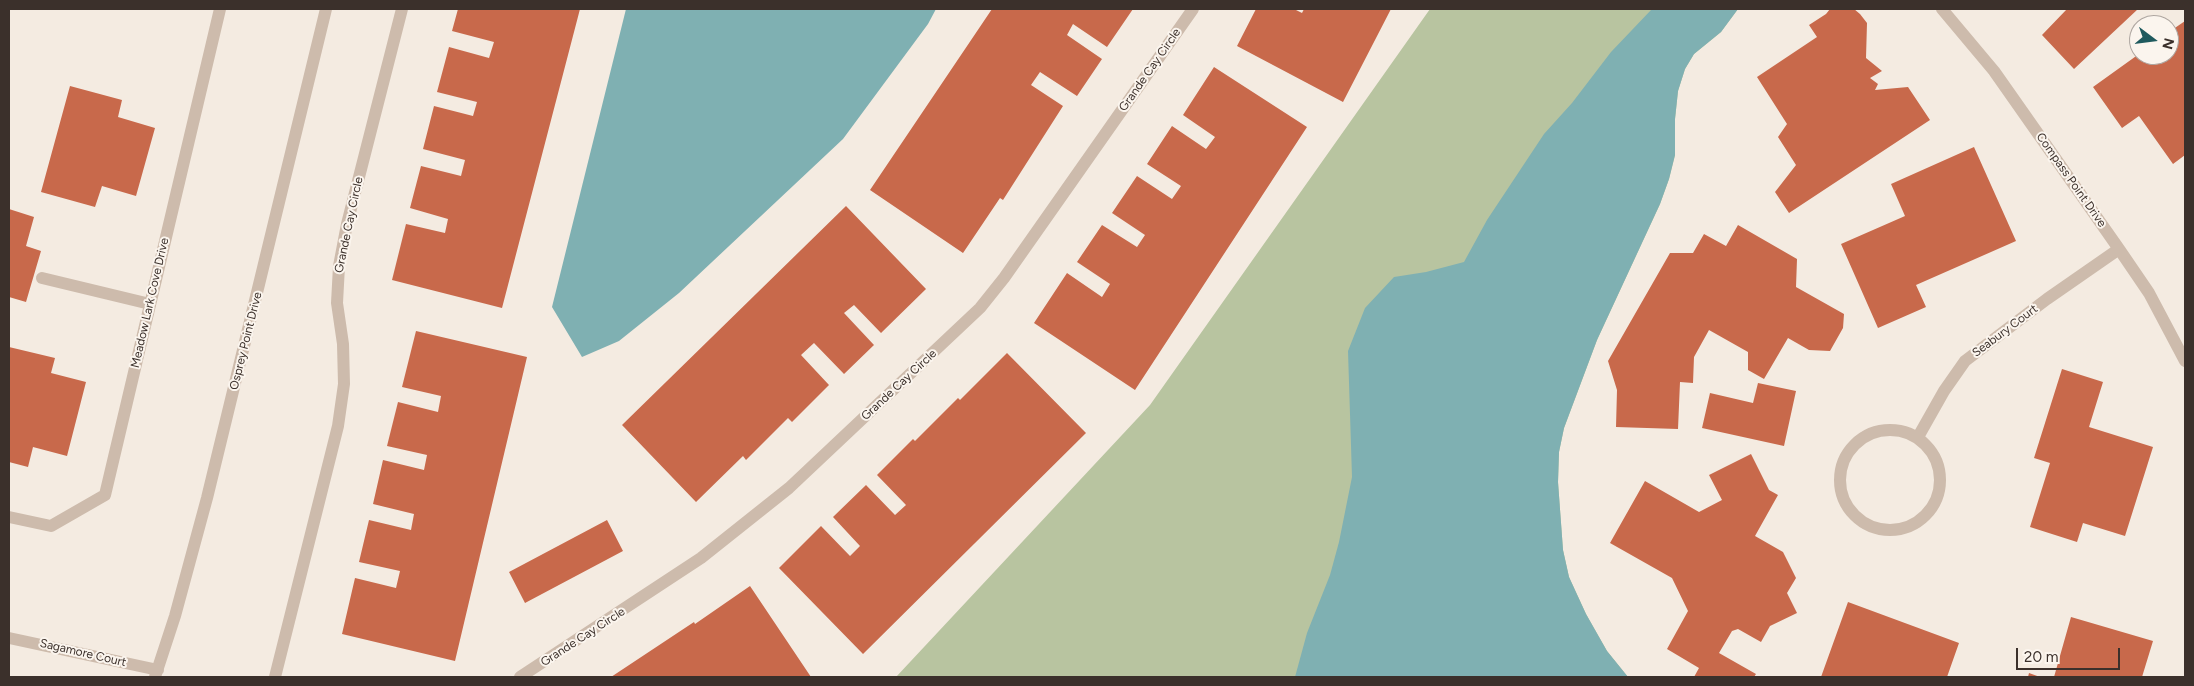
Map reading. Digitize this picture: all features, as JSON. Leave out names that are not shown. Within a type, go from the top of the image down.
[{"type":"street","name":"Meadow Lark Cove Drive","points":[[9,517],[51,526],[105,495],[220,9]]},
{"type":"street","name":"Osprey Point Drive","points":[[156,674],[212,479],[326,9]]},
{"type":"street","name":"Grande Cay Circle","points":[[275,677],[338,426],[344,384],[343,344],[337,303],[339,266],[347,224],[402,9]]},
{"type":"street","name":"Grande Cay Circle","points":[[520,677],[701,558],[775,500],[980,308],[1004,278],[1193,9]]},
{"type":"street","name":"Compass Point Drive","points":[[1942,9],[1994,70],[2119,249],[2149,293],[2173,335],[2185,361]]},
{"type":"street","name":"Seabury Court","points":[[1918,437],[1944,391],[1965,361],[2047,299],[2119,249]]},
{"type":"street","points":[[42,278],[150,304]]},
{"type":"street","points":[[1887,429],[1904,431],[1918,437],[1930,449],[1938,464],[1940,482],[1937,499],[1927,514],[1908,527],[1891,530],[1864,523],[1850,512],[1842,496],[1840,483],[1841,466],[1849,450],[1870,434],[1887,429]]},
{"type":"street","name":"Sagamore Court","points":[[9,638],[156,674]]},
{"type":"green space","points":[[1430,9],[1738,9],[1721,32],[1694,54],[1685,69],[1678,91],[1675,119],[1675,155],[1669,179],[1660,204],[1597,340],[1564,428],[1559,452],[1558,482],[1563,550],[1569,577],[1586,614],[1607,651],[1628,677],[896,677],[1150,405]]},
{"type":"water","points":[[626,9],[936,9],[928,24],[843,139],[679,293],[619,341],[582,357],[552,307]]},
{"type":"water","points":[[1652,9],[1738,9],[1721,32],[1694,54],[1685,69],[1678,91],[1675,119],[1675,155],[1669,179],[1660,204],[1597,340],[1564,428],[1559,452],[1558,482],[1563,550],[1569,577],[1586,614],[1607,651],[1628,677],[1295,677],[1307,633],[1330,575],[1339,542],[1352,477],[1348,351],[1365,308],[1394,277],[1426,272],[1464,262],[1487,220],[1544,134],[1572,103],[1611,52]]},
{"type":"building","points":[[458,9],[580,9],[502,308],[392,280],[406,224],[445,233],[448,219],[410,208],[421,166],[461,176],[465,160],[423,149],[434,106],[473,116],[477,102],[437,92],[449,47],[489,58],[494,42],[452,31]]},
{"type":"building","points":[[992,9],[1133,9],[1107,47],[1073,24],[1067,35],[1102,59],[1077,96],[1040,72],[1031,85],[1063,106],[1003,200],[1000,198],[963,253],[870,190]]},
{"type":"building","points":[[1256,9],[1294,9],[1302,13],[1304,9],[1391,9],[1343,102],[1237,46]]},
{"type":"building","points":[[1830,9],[1854,9],[1867,23],[1866,58],[1882,71],[1870,78],[1878,84],[1875,90],[1908,87],[1930,120],[1789,213],[1775,192],[1796,165],[1778,137],[1787,124],[1757,77],[1817,37],[1809,25],[1826,14]]},
{"type":"building","points":[[2067,9],[2138,9],[2129,15],[2129,17],[2074,69],[2042,35]]},
{"type":"building","points":[[2185,21],[2185,155],[2173,164],[2139,116],[2122,128],[2093,87],[2129,61],[2129,65],[2179,65],[2179,25]]},
{"type":"building","points":[[1214,67],[1307,127],[1135,390],[1034,323],[1067,273],[1102,297],[1110,284],[1077,262],[1102,225],[1137,247],[1145,235],[1112,213],[1137,176],[1172,199],[1181,186],[1147,164],[1172,126],[1206,149],[1215,137],[1183,115]]},
{"type":"building","points":[[70,86],[122,100],[118,117],[155,128],[136,196],[102,186],[95,207],[41,192]]},
{"type":"building","points":[[1974,147],[2016,241],[1916,285],[1926,307],[1878,328],[1841,244],[1905,216],[1891,184]]},
{"type":"building","points":[[846,206],[926,289],[881,333],[854,305],[844,313],[874,345],[844,374],[814,343],[801,355],[829,385],[792,422],[788,418],[746,460],[743,456],[696,502],[622,425]]},
{"type":"building","points":[[9,209],[34,217],[26,246],[41,251],[26,302],[9,297]]},
{"type":"building","points":[[1738,225],[1797,259],[1796,287],[1844,314],[1843,328],[1830,351],[1809,350],[1788,338],[1764,379],[1748,370],[1748,352],[1709,330],[1694,357],[1693,383],[1680,382],[1678,429],[1616,427],[1617,390],[1608,361],[1670,253],[1693,253],[1704,234],[1726,246]]},
{"type":"building","points":[[416,331],[527,357],[455,661],[342,634],[355,578],[396,588],[400,571],[359,562],[369,520],[411,530],[414,514],[373,504],[383,460],[424,470],[427,455],[387,446],[398,402],[438,412],[441,396],[402,387]]},
{"type":"building","points":[[9,347],[55,358],[51,373],[86,382],[67,456],[33,447],[28,467],[9,462]]},
{"type":"building","points":[[1007,353],[1086,433],[863,654],[779,568],[821,526],[850,556],[860,546],[833,517],[866,485],[895,515],[906,505],[877,475],[913,439],[915,441],[958,398],[960,400]]},
{"type":"building","points":[[2062,369],[2103,382],[2089,427],[2153,447],[2125,536],[2083,523],[2077,542],[2030,527],[2050,463],[2034,458]]},
{"type":"building","points":[[1758,383],[1796,391],[1784,446],[1702,428],[1710,393],[1753,403]]},
{"type":"building","points":[[1751,454],[1769,490],[1778,495],[1755,536],[1783,552],[1796,578],[1787,593],[1797,613],[1770,626],[1761,642],[1738,629],[1732,631],[1719,653],[1756,674],[1754,677],[1694,677],[1699,668],[1667,649],[1688,611],[1672,578],[1610,543],[1645,481],[1699,512],[1722,500],[1709,475]]},
{"type":"building","points":[[607,520],[623,551],[525,603],[509,572]]},
{"type":"building","points":[[750,586],[811,677],[611,677],[694,622],[695,624]]},
{"type":"building","points":[[1848,602],[1959,643],[1947,677],[1821,677]]},
{"type":"building","points":[[2071,617],[2153,641],[2142,677],[2054,677]]},
{"type":"building","points":[[2029,673],[2040,677],[2028,677]]}]
